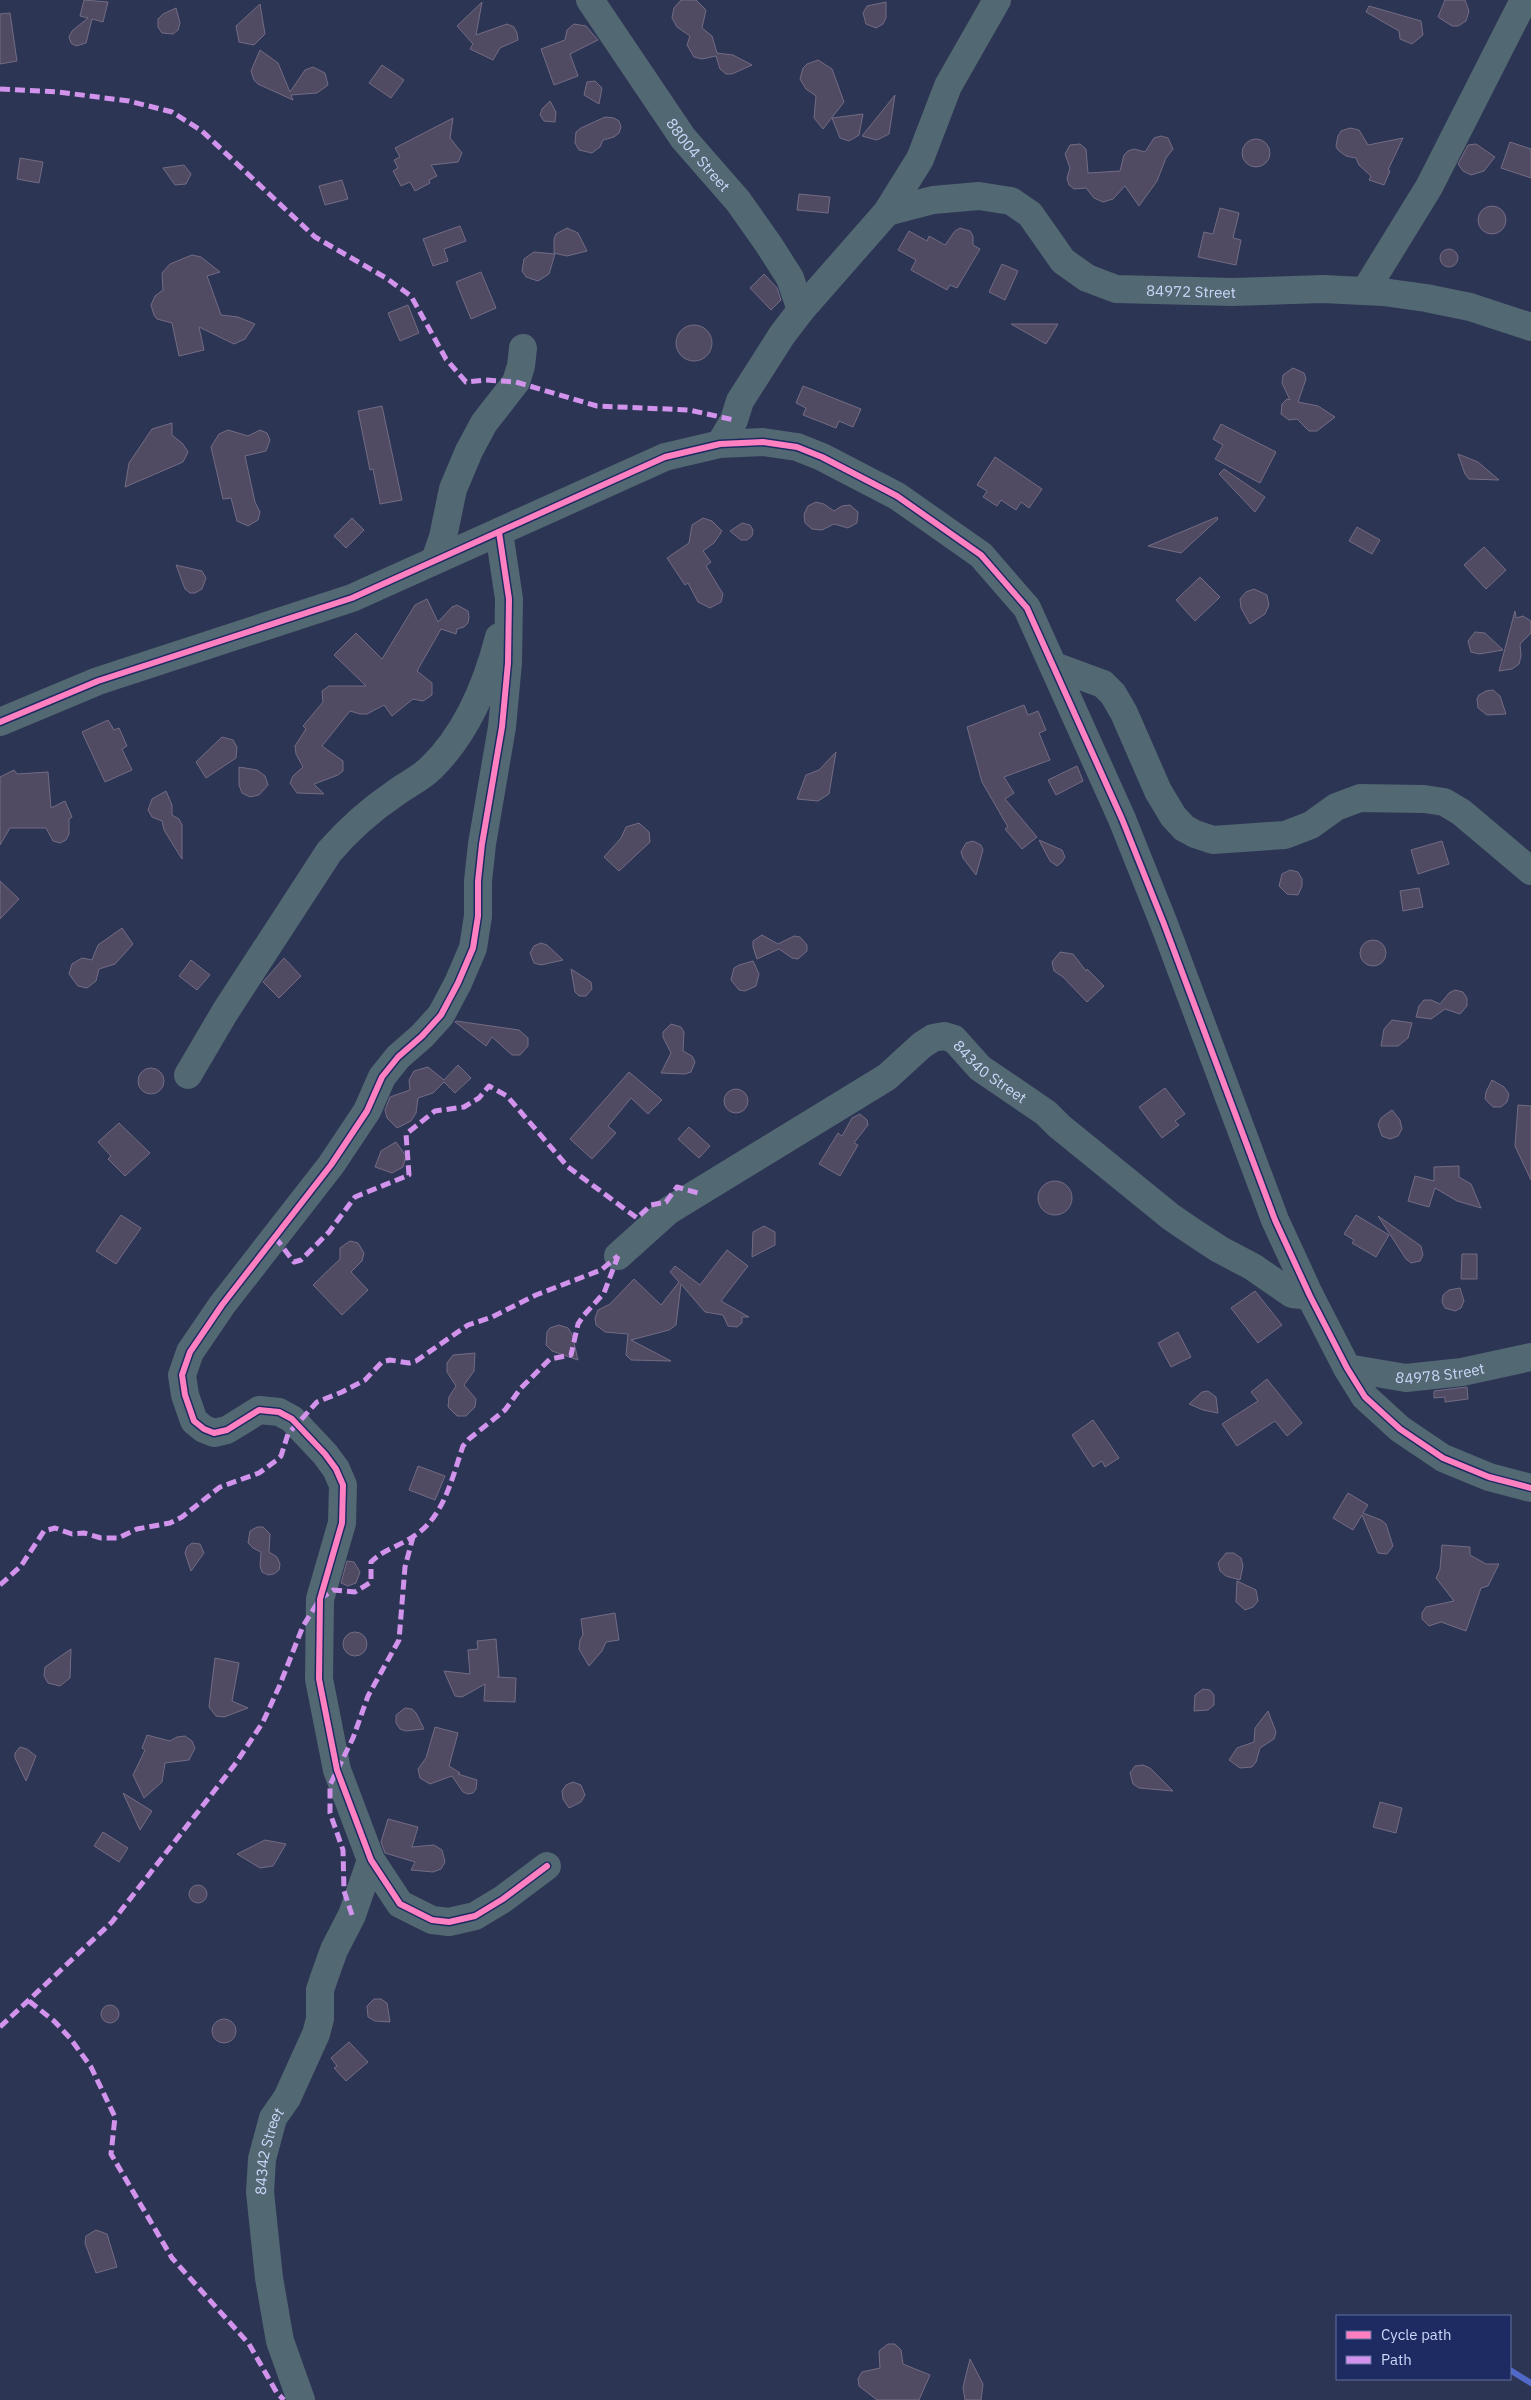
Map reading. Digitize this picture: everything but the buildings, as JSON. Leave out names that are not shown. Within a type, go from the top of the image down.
[{"type":"street","name":"88004 Street","points":[[590,0],[683,138],[738,201],[769,245],[790,278],[801,310]]},
{"type":"street","points":[[720,444],[734,420],[740,401],[782,335],[801,310],[886,212],[920,160],[948,86],[998,0]]},
{"type":"street","points":[[1365,292],[1429,187],[1524,0]]},
{"type":"street","name":"84972 Street","points":[[886,212],[933,200],[979,196],[1011,201],[1030,214],[1063,261],[1087,278],[1116,289],[1232,292],[1323,289],[1365,292],[1426,298],[1470,307],[1531,327]]},
{"type":"street","points":[[435,560],[443,537],[453,489],[469,451],[484,424],[516,382],[521,366],[523,348]]},
{"type":"street","points":[[0,722],[98,680],[352,598],[665,457],[720,444],[763,442],[797,447],[822,457],[896,496],[981,556],[1027,608],[1126,828],[1275,1220],[1310,1296],[1347,1368],[1366,1397],[1400,1429],[1443,1458],[1489,1477],[1531,1488]]},
{"type":"street","points":[[498,532],[509,599],[508,663],[502,727],[482,844],[478,882],[478,916],[473,948],[458,983],[441,1014],[422,1036],[398,1057],[382,1077],[367,1111],[331,1165],[222,1305],[190,1352],[182,1375],[185,1395],[194,1421],[204,1429],[214,1433],[227,1430],[259,1410],[279,1412],[292,1418],[325,1454],[336,1469],[343,1485],[342,1523],[320,1599],[319,1679],[337,1770],[370,1860],[400,1904],[432,1920],[449,1922],[475,1916],[503,1899],[547,1866]]},
{"type":"street","points":[[188,1075],[225,1012],[328,852],[350,829],[368,814],[431,768],[459,733],[477,701],[494,656],[509,599]]},
{"type":"street","points":[[1054,666],[1103,684],[1113,694],[1124,713],[1158,791],[1173,816],[1184,828],[1195,834],[1213,840],[1286,835],[1311,825],[1336,807],[1360,798],[1424,799],[1444,802],[1461,812],[1531,871]]},
{"type":"street","name":"84340 Street","points":[[618,1256],[668,1211],[886,1077],[922,1045],[933,1038],[944,1036],[959,1044],[980,1068],[1046,1113],[1059,1126],[1171,1217],[1219,1250],[1254,1267],[1292,1294],[1310,1296]]},
{"type":"street","name":"84978 Street","points":[[1347,1368],[1406,1378],[1462,1372],[1531,1357]]},
{"type":"street","name":"84342 Street","points":[[301,2400],[280,2341],[269,2278],[260,2192],[262,2159],[273,2118],[287,2098],[316,2034],[320,2019],[322,1984],[334,1950],[352,1915],[370,1860]]},
{"type":"waterway","points":[[1511,2371],[1531,2383]]},
{"type":"marked path","points":[[0,89],[58,92],[129,101],[172,112],[202,131],[315,237],[386,278],[411,296],[446,359],[466,382],[485,380],[516,382],[597,406],[689,410],[734,420]]},
{"type":"marked path","points":[[275,1237],[294,1262],[301,1260],[329,1232],[355,1197],[409,1175],[406,1134],[435,1111],[464,1107],[479,1098],[489,1086],[507,1096],[568,1167],[637,1218],[651,1205],[666,1202],[677,1187],[698,1193]]},
{"type":"marked path","points":[[0,1585],[21,1566],[44,1531],[55,1528],[72,1534],[84,1533],[101,1538],[118,1538],[137,1529],[170,1523],[182,1517],[220,1487],[259,1473],[277,1460],[281,1456],[288,1434],[317,1402],[365,1380],[382,1362],[390,1360],[409,1363],[416,1361],[468,1325],[492,1317],[536,1295],[601,1270],[618,1256]]},
{"type":"marked path","points":[[0,2027],[112,1922],[236,1763],[263,1722],[303,1626],[320,1599],[333,1590],[355,1592],[371,1582],[371,1562],[381,1554],[414,1536],[424,1528],[440,1508],[451,1484],[463,1446],[469,1439],[505,1410],[521,1388],[550,1359],[571,1355],[578,1324],[604,1293],[618,1256]]},
{"type":"marked path","points":[[352,1915],[344,1891],[343,1850],[330,1813],[330,1785],[353,1738],[368,1696],[399,1640],[405,1567],[413,1537]]},
{"type":"marked path","points":[[29,2001],[54,2021],[70,2038],[91,2067],[115,2117],[111,2154],[172,2258],[249,2344],[277,2393],[284,2400]]},
{"type":"cycle path","points":[[0,722],[98,681],[352,598],[665,457],[720,444],[763,442],[797,447],[822,457],[897,496],[981,555],[1027,608],[1122,819],[1164,924],[1275,1220],[1310,1296],[1347,1368],[1365,1397],[1400,1429],[1443,1458],[1489,1477],[1531,1488]]},
{"type":"cycle path","points":[[499,532],[509,599],[508,663],[502,727],[482,844],[478,881],[478,916],[473,948],[458,983],[441,1015],[422,1036],[398,1057],[382,1077],[367,1111],[331,1165],[222,1305],[190,1352],[182,1375],[185,1395],[194,1421],[204,1429],[214,1433],[227,1430],[259,1410],[279,1412],[292,1419],[325,1454],[336,1469],[343,1485],[342,1523],[320,1599],[319,1679],[337,1770],[371,1860],[400,1904],[432,1920],[449,1922],[475,1916],[503,1899],[547,1866]]}]
